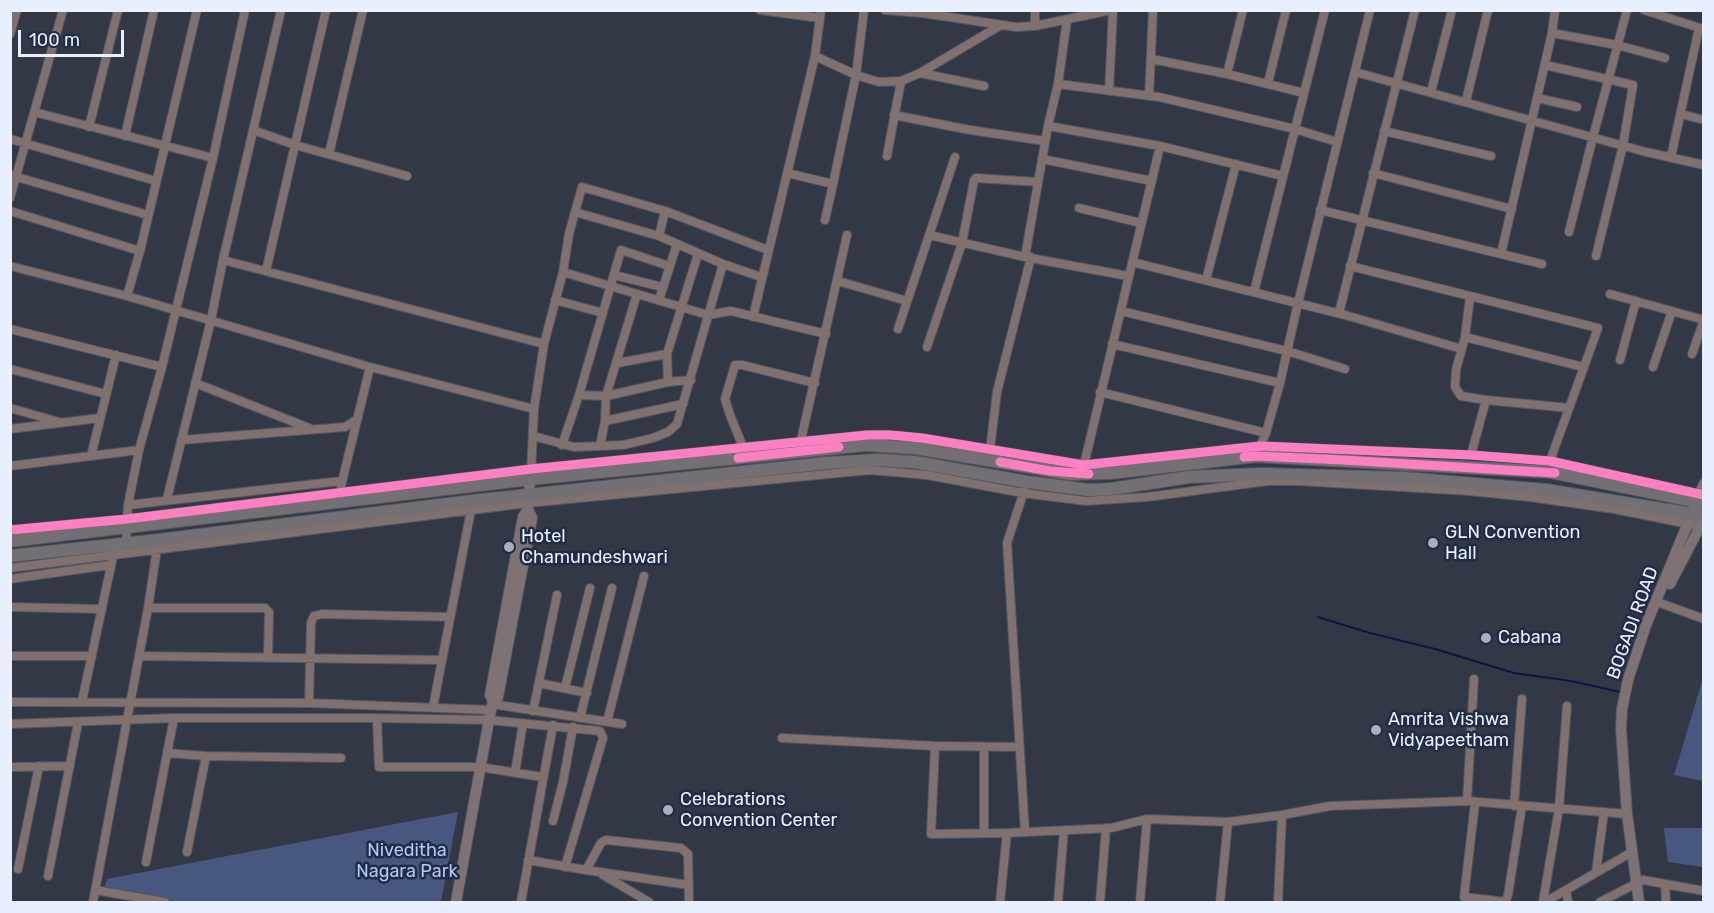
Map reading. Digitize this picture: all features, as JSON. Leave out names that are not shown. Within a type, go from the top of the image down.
[{"type":"highway","points":[[10,541],[127,524],[531,474],[872,444],[916,448],[1050,471],[1083,470],[1110,473],[1258,451],[1585,473],[1701,495]]},
{"type":"highway","points":[[10,556],[118,548],[528,502],[827,463],[877,460],[914,462],[1025,488],[1111,489],[1189,477],[1262,474],[1404,478],[1469,488],[1562,497],[1698,521]]},
{"type":"main road","points":[[456,903],[491,709],[490,695],[523,517],[528,502],[531,474]]},
{"type":"main road","name":"BOGADI ROAD","points":[[1639,903],[1640,881],[1628,747],[1627,709],[1634,676],[1660,603],[1698,521],[1701,495]]},
{"type":"main road","name":"BOGADI ROAD","points":[[1645,903],[1632,852],[1627,814],[1621,728],[1622,709],[1628,680],[1646,625],[1698,521]]},
{"type":"street","points":[[10,34],[17,10]]},
{"type":"street","points":[[10,198],[14,176],[63,10]]},
{"type":"street","points":[[89,127],[118,10]]},
{"type":"street","points":[[125,136],[154,10]]},
{"type":"street","points":[[127,296],[140,251],[197,10]]},
{"type":"street","points":[[82,701],[110,565],[127,524],[128,505],[139,450],[162,367],[213,158],[245,10]]},
{"type":"street","points":[[167,499],[211,320],[281,10]]},
{"type":"street","points":[[266,271],[326,10]]},
{"type":"street","points":[[329,154],[363,10]]},
{"type":"street","points":[[753,317],[815,56],[820,14],[760,10]]},
{"type":"street","points":[[825,220],[856,75],[864,10]]},
{"type":"street","points":[[885,10],[922,12],[1016,27],[1035,26],[1112,10],[1108,91]]},
{"type":"street","points":[[973,21],[974,10]]},
{"type":"street","points":[[1035,10],[1035,26]]},
{"type":"street","points":[[1149,96],[1153,10]]},
{"type":"street","points":[[1227,74],[1243,10]]},
{"type":"street","points":[[1268,83],[1286,10]]},
{"type":"street","points":[[1254,292],[1325,10]]},
{"type":"street","points":[[1370,10],[1280,383],[1266,433],[1258,451],[1472,455],[1550,461],[1585,473]]},
{"type":"street","points":[[1339,313],[1415,10]]},
{"type":"street","points":[[1431,92],[1452,10]]},
{"type":"street","points":[[1466,101],[1488,10]]},
{"type":"street","points":[[1501,254],[1545,65],[1555,10]]},
{"type":"street","points":[[1569,232],[1627,10]]},
{"type":"street","points":[[1644,10],[1701,29],[1671,157]]},
{"type":"street","points":[[1672,20],[1675,10]]},
{"type":"street","points":[[990,450],[997,392],[1028,257],[1038,183],[1058,84],[1067,20]]},
{"type":"street","points":[[815,56],[856,75],[879,82],[901,81],[920,73],[1002,25]]},
{"type":"street","points":[[1552,33],[1617,45],[1665,58]]},
{"type":"street","points":[[1151,59],[1305,93]]},
{"type":"street","points":[[1545,65],[1633,85],[1623,145],[1596,256]]},
{"type":"street","points":[[1355,72],[1704,165]]},
{"type":"street","points":[[920,73],[984,86]]},
{"type":"street","points":[[887,156],[901,81]]},
{"type":"street","points":[[1058,84],[1149,96],[1295,129],[1337,142]]},
{"type":"street","points":[[1537,98],[1577,108]]},
{"type":"street","points":[[34,112],[213,158]]},
{"type":"street","points":[[1681,114],[1704,120]]},
{"type":"street","points":[[894,115],[970,130],[1045,141]]},
{"type":"street","points":[[1048,126],[1160,146],[1283,176]]},
{"type":"street","points":[[254,130],[295,145],[407,176]]},
{"type":"street","points":[[1384,131],[1491,156]]},
{"type":"street","points":[[10,139],[156,181]]},
{"type":"street","points":[[10,531],[127,524],[340,493],[531,474],[801,440],[890,435],[922,438],[1083,470],[1160,146]]},
{"type":"street","points":[[898,329],[955,157]]},
{"type":"street","points":[[1042,159],[1152,181]]},
{"type":"street","points":[[1206,280],[1236,164]]},
{"type":"street","points":[[787,173],[833,184]]},
{"type":"street","points":[[1373,173],[1512,209]]},
{"type":"street","points":[[14,176],[148,215]]},
{"type":"street","points":[[927,347],[962,243],[976,178],[1038,183]]},
{"type":"street","points":[[531,474],[534,409],[544,344],[582,187],[665,211],[768,250]]},
{"type":"street","points":[[1079,208],[1141,223]]},
{"type":"street","points":[[1320,210],[1542,264]]},
{"type":"street","points":[[10,211],[140,251]]},
{"type":"street","points":[[659,236],[665,211]]},
{"type":"street","points":[[575,212],[659,236],[698,254],[761,277]]},
{"type":"street","points":[[929,235],[1128,276]]},
{"type":"street","points":[[801,440],[847,236]]},
{"type":"street","points":[[658,300],[677,244]]},
{"type":"street","points":[[562,445],[612,286],[621,249],[669,266]]},
{"type":"street","points":[[668,382],[667,354],[698,254]]},
{"type":"street","points":[[223,260],[544,344]]},
{"type":"street","points":[[1132,262],[1339,313],[1462,348]]},
{"type":"street","points":[[533,436],[574,447],[623,445],[668,432],[677,424],[723,264]]},
{"type":"street","points":[[10,266],[176,309],[370,367],[534,409]]},
{"type":"street","points":[[1350,266],[1598,328],[1550,461]]},
{"type":"street","points":[[562,272],[708,315],[731,311],[826,334]]},
{"type":"street","points":[[614,275],[662,287]]},
{"type":"street","points":[[838,281],[907,301]]},
{"type":"street","points":[[600,446],[605,422],[606,396],[637,294]]},
{"type":"street","points":[[1610,294],[1704,320],[1692,354]]},
{"type":"street","points":[[1470,297],[1466,337],[1456,370],[1455,387],[1461,396],[1569,408]]},
{"type":"street","points":[[555,300],[603,313]]},
{"type":"street","points":[[1620,360],[1636,301]]},
{"type":"street","points":[[1653,367],[1672,310]]},
{"type":"street","points":[[1121,311],[1287,351],[1345,369]]},
{"type":"street","points":[[10,329],[162,367]]},
{"type":"street","points":[[1466,337],[1583,367]]},
{"type":"street","points":[[1112,344],[1280,383]]},
{"type":"street","points":[[617,363],[667,354]]},
{"type":"street","points":[[91,456],[116,355]]},
{"type":"street","points":[[743,447],[725,399],[735,365],[742,364],[815,383]]},
{"type":"street","points":[[340,493],[341,481],[370,367]]},
{"type":"street","points":[[10,369],[106,394]]},
{"type":"street","points":[[579,395],[606,396],[668,382],[691,380]]},
{"type":"street","points":[[195,383],[310,429]]},
{"type":"street","points":[[1100,392],[1266,433]]},
{"type":"street","points":[[1472,455],[1486,400]]},
{"type":"street","points":[[605,422],[683,404]]},
{"type":"street","points":[[10,408],[63,423]]},
{"type":"street","points":[[10,429],[100,418]]},
{"type":"street","points":[[181,440],[345,426],[356,420]]},
{"type":"street","points":[[10,466],[139,450]]},
{"type":"street","points":[[128,505],[341,481]]},
{"type":"street","points":[[1025,488],[1007,543],[1025,832]]},
{"type":"street","points":[[10,568],[118,548],[157,549],[528,502]]},
{"type":"street","points":[[433,707],[471,510]]},
{"type":"street","points":[[93,903],[157,549]]},
{"type":"street","points":[[10,579],[110,565]]},
{"type":"street","points":[[607,722],[644,576]]},
{"type":"street","points":[[565,688],[590,588]]},
{"type":"street","points":[[580,718],[612,588]]},
{"type":"street","points":[[533,711],[557,595]]},
{"type":"street","points":[[1660,603],[1704,619]]},
{"type":"street","points":[[10,607],[101,609]]},
{"type":"street","points":[[148,608],[265,608],[269,612],[268,657]]},
{"type":"street","points":[[309,703],[311,623],[317,614],[450,617]]},
{"type":"street","points":[[10,656],[92,656]]},
{"type":"street","points":[[139,656],[442,660]]},
{"type":"street","points":[[1474,679],[1471,802],[1464,897],[1505,902],[1508,895],[1518,806],[1522,699]]},
{"type":"street","points":[[539,683],[587,693]]},
{"type":"street","points":[[10,702],[309,703],[491,709],[533,711],[622,724]]},
{"type":"street","points":[[1544,903],[1559,808],[1567,706]]},
{"type":"street","points":[[10,724],[174,718],[377,718],[491,709],[523,723],[600,731],[603,738],[565,867]]},
{"type":"street","points":[[146,862],[174,718]]},
{"type":"street","points":[[377,718],[378,767],[480,767],[542,777]]},
{"type":"street","points":[[48,876],[78,723]]},
{"type":"street","points":[[515,773],[523,723]]},
{"type":"street","points":[[521,903],[553,725]]},
{"type":"street","points":[[553,821],[573,727]]},
{"type":"street","points":[[782,738],[935,746],[1019,747]]},
{"type":"street","points":[[935,746],[931,834],[1106,828],[1147,819],[1228,822],[1330,806],[1471,802],[1627,814]]},
{"type":"street","points":[[984,747],[984,833]]},
{"type":"street","points":[[167,753],[206,756],[341,758]]},
{"type":"street","points":[[187,852],[206,756]]},
{"type":"street","points":[[18,868],[39,766]]},
{"type":"street","points":[[10,767],[70,766]]},
{"type":"street","points":[[1596,872],[1604,812]]},
{"type":"street","points":[[1278,903],[1282,815]]},
{"type":"street","points":[[1140,903],[1147,819]]},
{"type":"street","points":[[1220,903],[1228,822]]},
{"type":"street","points":[[1100,903],[1106,828]]},
{"type":"street","points":[[1058,903],[1064,830]]},
{"type":"street","points":[[1000,903],[1006,833]]},
{"type":"street","points":[[586,870],[601,843],[606,840],[681,848],[688,854],[689,903]]},
{"type":"street","points":[[1544,903],[1632,852]]},
{"type":"street","points":[[528,860],[689,885]]},
{"type":"street","points":[[598,872],[649,903]]},
{"type":"street","points":[[1600,903],[1640,881],[1704,891]]},
{"type":"street","points":[[1665,884],[1666,903]]},
{"type":"street","points":[[95,890],[165,903]]},
{"type":"street","points":[[1566,891],[1568,903]]},
{"type":"green space","points":[[1703,678],[1703,781],[1674,775]]},
{"type":"green space","name":"Niveditha Nagara Park","points":[[458,812],[441,902],[179,902],[104,889],[107,879]]},
{"type":"green space","points":[[1664,828],[1703,828],[1703,867],[1668,862]]},
{"type":"waterway","points":[[1318,617],[1514,673],[1571,681],[1620,692]]},
{"type":"cycle path","points":[[10,530],[127,519],[531,469],[867,435],[922,438],[1084,465],[1260,446],[1471,455],[1550,461],[1704,495]]},
{"type":"cycle path","points":[[738,458],[839,447]]},
{"type":"cycle path","points":[[1244,457],[1343,460],[1555,473]]},
{"type":"cycle path","points":[[1000,462],[1050,471],[1089,474]]},
{"type":"place","name":"GLN Convention Hall","points":[[1433,543]]},
{"type":"place","name":"Hotel Chamundeshwari","points":[[509,547]]},
{"type":"place","name":"Cabana","points":[[1486,638]]},
{"type":"place","name":"Amrita Vishwa Vidyapeetham","points":[[1376,730]]},
{"type":"place","name":"Celebrations Convention Center","points":[[668,810]]}]
